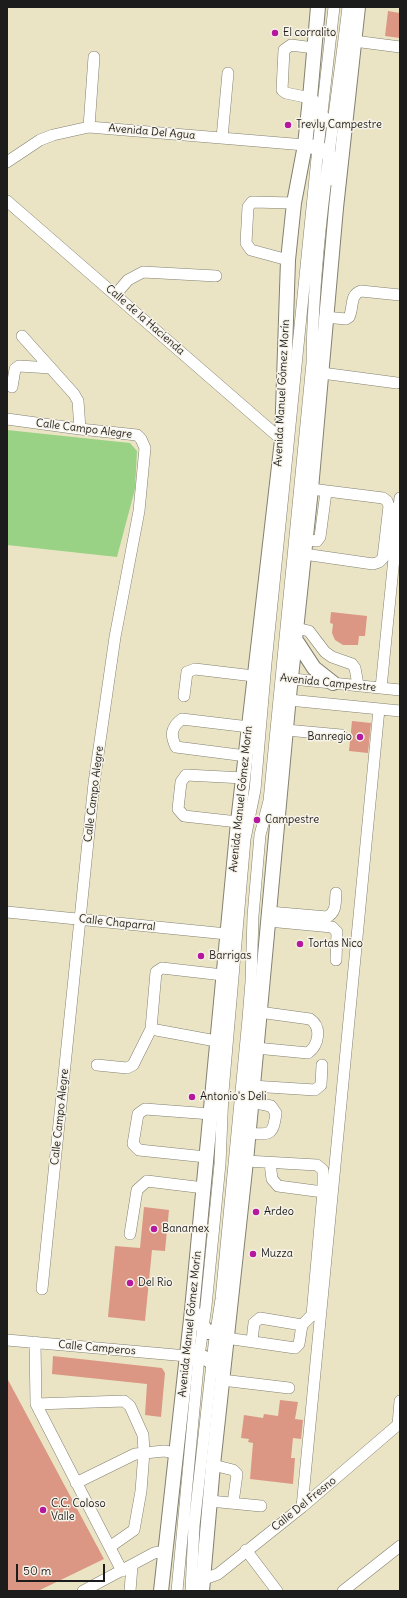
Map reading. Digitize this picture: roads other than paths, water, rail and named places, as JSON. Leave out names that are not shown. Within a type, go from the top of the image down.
[{"type":"main road","name":"Avenida Manuel Gómez Morín","points":[[161,1591],[176,1453],[193,1356],[192,1310],[211,1114],[216,1041],[249,726],[260,676],[282,440],[288,260],[294,203],[317,149],[310,98],[318,7]]},
{"type":"main road","points":[[203,1585],[213,1465],[223,1377],[223,1332],[246,1161],[250,1102],[289,700],[286,678],[296,634],[322,373],[336,208],[334,118],[354,41],[358,7]]},
{"type":"main road","points":[[310,98],[334,118]]},
{"type":"main road","points":[[317,149],[332,161],[331,183],[336,208]]},
{"type":"main road","points":[[296,634],[314,668],[333,683]]},
{"type":"main road","points":[[192,1310],[208,1332],[223,1332]]},
{"type":"main road","points":[[193,1356],[212,1361],[223,1377]]},
{"type":"street","points":[[334,7],[334,118]]},
{"type":"street","points":[[177,1591],[193,1356],[203,1327],[220,1164],[224,1092],[245,839],[255,790],[260,676],[317,149],[334,118],[348,7]]},
{"type":"street","points":[[354,41],[400,47]]},
{"type":"street","points":[[310,98],[286,93],[282,90],[283,57],[284,50],[291,45],[314,48]]},
{"type":"street","points":[[89,127],[94,57]]},
{"type":"street","points":[[222,138],[228,73]]},
{"type":"street","name":"Avenida Del Agua","points":[[7,162],[40,140],[53,135],[89,127],[222,138],[317,149]]},
{"type":"street","points":[[192,1591],[194,1526],[212,1361],[223,1332],[222,1291],[249,1012],[253,916],[260,835],[269,801],[286,678],[312,363],[317,149]]},
{"type":"street","name":"Calle de la Hacienda","points":[[7,201],[116,294],[282,440]]},
{"type":"street","points":[[288,260],[249,248],[246,243],[248,207],[252,202],[294,203]]},
{"type":"street","points":[[116,294],[128,280],[143,272],[216,276]]},
{"type":"street","points":[[326,316],[346,319],[349,317],[353,296],[356,292],[361,291],[400,295]]},
{"type":"street","points":[[22,336],[74,394],[78,401],[80,430]]},
{"type":"street","points":[[12,387],[15,369],[19,366],[51,368]]},
{"type":"street","points":[[322,373],[397,383]]},
{"type":"street","name":"Calle Campo Alegre","points":[[7,419],[80,430],[137,435],[141,439],[145,448],[139,511],[115,637],[94,782],[42,1289]]},
{"type":"street","points":[[304,554],[372,564],[379,562],[383,558],[389,506],[388,501],[383,498],[310,490]]},
{"type":"street","points":[[305,540],[317,541],[320,538],[326,492]]},
{"type":"street","points":[[381,688],[400,498]]},
{"type":"street","points":[[296,634],[310,631],[320,647],[332,657],[352,664],[355,668],[358,685]]},
{"type":"street","name":"Avenida Campestre","points":[[184,696],[187,672],[196,669],[400,690]]},
{"type":"street","name":"Avenida Campestre","points":[[289,700],[400,711]]},
{"type":"street","points":[[302,1507],[379,709]]},
{"type":"street","points":[[246,756],[176,747],[172,738],[172,730],[182,719],[249,726]]},
{"type":"street","points":[[286,730],[341,735]]},
{"type":"street","points":[[238,822],[184,816],[178,808],[181,782],[186,775],[244,778]]},
{"type":"street","points":[[269,916],[327,917],[335,910],[336,893]]},
{"type":"street","name":"Calle Chaparral","points":[[7,912],[227,934]]},
{"type":"street","points":[[269,916],[332,927],[337,932],[338,937],[336,960]]},
{"type":"street","points":[[97,1065],[127,1068],[133,1065],[151,1029],[156,972],[158,970],[162,968],[223,975]]},
{"type":"street","points":[[256,1048],[308,1053],[316,1045],[318,1028],[316,1023],[310,1019],[259,1012]]},
{"type":"street","points":[[151,1029],[216,1041]]},
{"type":"street","points":[[252,1086],[315,1090],[321,1085],[322,1065]]},
{"type":"street","points":[[248,1133],[267,1134],[272,1132],[276,1113],[271,1106],[250,1102]]},
{"type":"street","points":[[206,1157],[139,1150],[133,1144],[138,1114],[145,1109],[211,1114]]},
{"type":"street","points":[[223,1332],[252,1341],[295,1348],[299,1344],[302,1325],[312,1315],[322,1214],[323,1170],[316,1165],[246,1161]]},
{"type":"street","points":[[270,1163],[272,1179],[278,1186],[323,1192]]},
{"type":"street","points":[[130,1234],[137,1190],[147,1181],[204,1188]]},
{"type":"street","points":[[252,1341],[254,1323],[260,1318],[302,1325]]},
{"type":"street","name":"Calle Camperos","points":[[7,1340],[193,1356]]},
{"type":"street","points":[[35,1342],[36,1404],[76,1483],[111,1546],[127,1568],[130,1591]]},
{"type":"street","points":[[223,1377],[289,1388]]},
{"type":"street","points":[[399,1424],[400,1401]]},
{"type":"street","points":[[36,1404],[128,1403],[144,1435],[141,1491],[134,1530],[111,1546]]},
{"type":"street","name":"Calle Del Fresno","points":[[203,1585],[302,1507],[399,1424]]},
{"type":"street","points":[[76,1483],[135,1454],[144,1452],[176,1453]]},
{"type":"street","points":[[213,1465],[234,1470],[236,1474],[233,1503]]},
{"type":"street","points":[[210,1501],[261,1506]]},
{"type":"street","points":[[246,1550],[277,1591]]},
{"type":"street","points":[[343,1591],[398,1551]]},
{"type":"street","points":[[83,1591],[154,1553],[166,1552]]},
{"type":"place","name":"El corralito","points":[[275,33]]},
{"type":"place","name":"Trevly Campestre","points":[[288,125]]},
{"type":"place","name":"Banregio","points":[[360,737]]},
{"type":"place","name":"Campestre","points":[[257,820]]},
{"type":"place","name":"Tortas Nico","points":[[300,944]]},
{"type":"place","name":"Barrigas","points":[[201,956]]},
{"type":"place","name":"Antonio's Deli","points":[[192,1097]]},
{"type":"place","name":"Ardeo","points":[[256,1212]]},
{"type":"place","name":"Banamex","points":[[154,1229]]},
{"type":"place","name":"Muzza","points":[[253,1254]]},
{"type":"place","name":"Del Rio","points":[[130,1283]]},
{"type":"place","name":"C.C. Coloso Valle","points":[[43,1510]]}]
